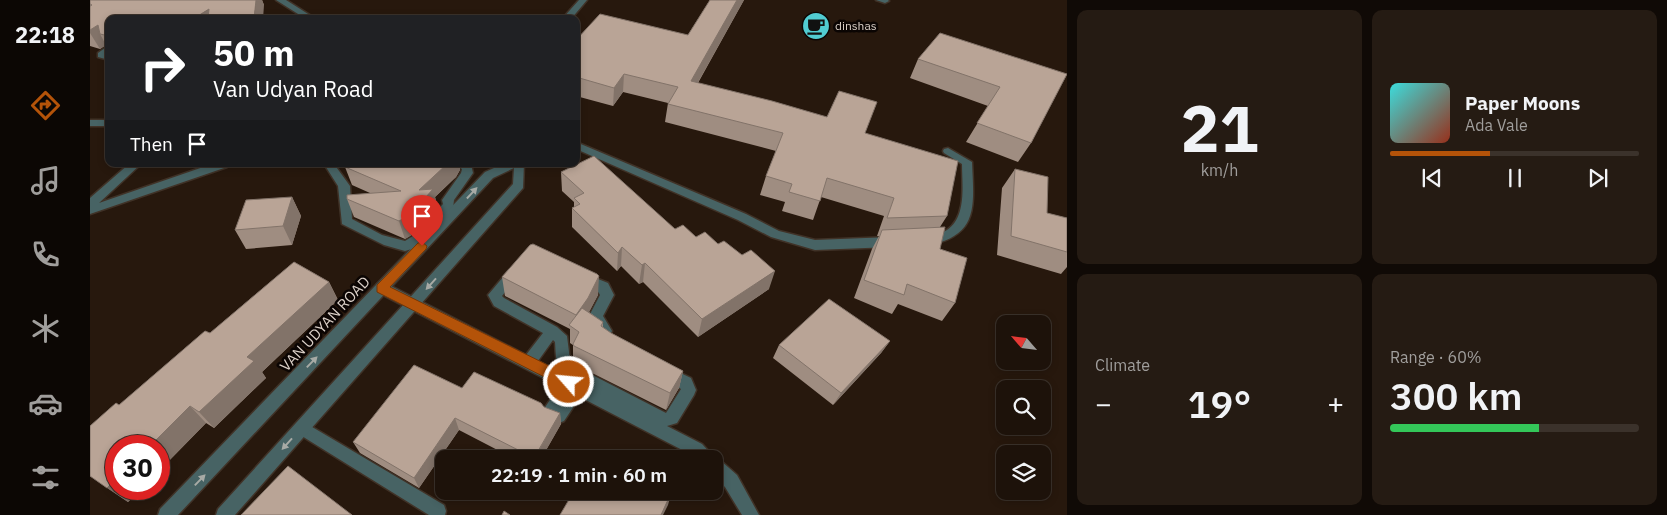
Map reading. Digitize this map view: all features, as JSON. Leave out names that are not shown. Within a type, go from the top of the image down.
[{"type":"street","points":[[280,0],[305,15]]},
{"type":"street","points":[[570,15],[584,0]]},
{"type":"street","points":[[90,123],[105,123]]},
{"type":"street","points":[[580,147],[742,217],[776,234],[815,245],[940,240],[963,223],[967,212],[967,162],[948,151]]},
{"type":"street","points":[[90,204],[133,167]]},
{"type":"street","points":[[90,210],[214,167]]},
{"type":"street","points":[[333,167],[344,186],[346,220],[353,226],[401,247],[411,245],[449,205],[448,200],[467,173],[467,167]]},
{"type":"street","name":"VAN UDYAN ROAD","points":[[166,515],[489,175],[506,167]]},
{"type":"street","points":[[224,515],[519,185],[519,167]]},
{"type":"street","points":[[521,266],[496,295],[499,302],[552,331],[562,340],[563,361],[568,369],[664,420],[672,418],[689,390],[686,383],[651,364]]},
{"type":"street","points":[[570,272],[603,287],[607,295],[596,316],[612,341]]},
{"type":"street","points":[[382,288],[697,450]]},
{"type":"street","points":[[529,362],[552,331]]},
{"type":"street","points":[[555,414],[573,385]]},
{"type":"street","points":[[302,428],[438,511]]},
{"type":"street","points":[[723,474],[730,481],[751,515]]},
{"type":"building","points":[[90,0],[256,0],[254,15],[208,15],[209,9],[199,15],[105,15],[105,35],[100,34],[98,25],[90,30],[90,6],[92,5]]},
{"type":"building","points":[[710,0],[737,0],[691,81],[827,117],[839,91],[877,102],[865,133],[958,161],[947,216],[887,218],[894,198],[827,178],[820,201],[789,192],[792,184],[766,176],[783,133],[668,104],[678,87],[624,74],[614,88],[580,78],[580,36],[600,14],[688,35]]},
{"type":"building","points":[[940,33],[1067,74],[1031,143],[977,123],[1000,87],[918,59]]},
{"type":"building","points":[[594,156],[675,229],[683,225],[696,237],[705,232],[718,244],[724,241],[742,255],[751,250],[775,271],[702,319],[645,263],[642,265],[622,247],[618,253],[572,208],[580,204],[574,198],[584,193],[561,172],[571,167],[580,167],[580,163]]},
{"type":"building","points":[[345,167],[444,167],[419,190],[433,189],[410,215],[399,221],[347,199],[347,195],[401,191]]},
{"type":"building","points":[[1015,169],[1048,177],[1047,213],[1067,218],[1067,252],[1011,236]]},
{"type":"building","points":[[292,197],[283,226],[235,230],[246,200]]},
{"type":"building","points":[[945,227],[940,249],[967,258],[955,303],[907,284],[904,295],[864,280],[882,230]]},
{"type":"building","points":[[533,244],[599,276],[588,298],[576,315],[502,277],[530,245]]},
{"type":"building","points":[[294,262],[329,282],[247,357],[254,361],[199,412],[190,406],[161,435],[105,435],[105,487],[90,476],[90,426],[116,403],[119,405],[205,331],[210,333]]},
{"type":"building","points":[[829,299],[890,341],[841,393],[779,345]]},
{"type":"building","points":[[582,308],[603,322],[601,326],[611,333],[683,371],[670,393],[574,346],[573,344],[579,332],[569,325]]},
{"type":"building","points":[[414,365],[462,388],[474,372],[560,413],[539,450],[518,450],[455,418],[414,478],[353,442]]},
{"type":"building","points":[[288,466],[352,515],[241,515]]},
{"type":"building","points":[[569,500],[668,500],[661,515],[560,515]]},
{"type":"building","points":[[504,511],[510,515],[502,515]]},
{"type":"place","name":"dinshas","points":[[816,26]]},
{"type":"route","points":[[422,246],[382,288],[569,382]]}]
